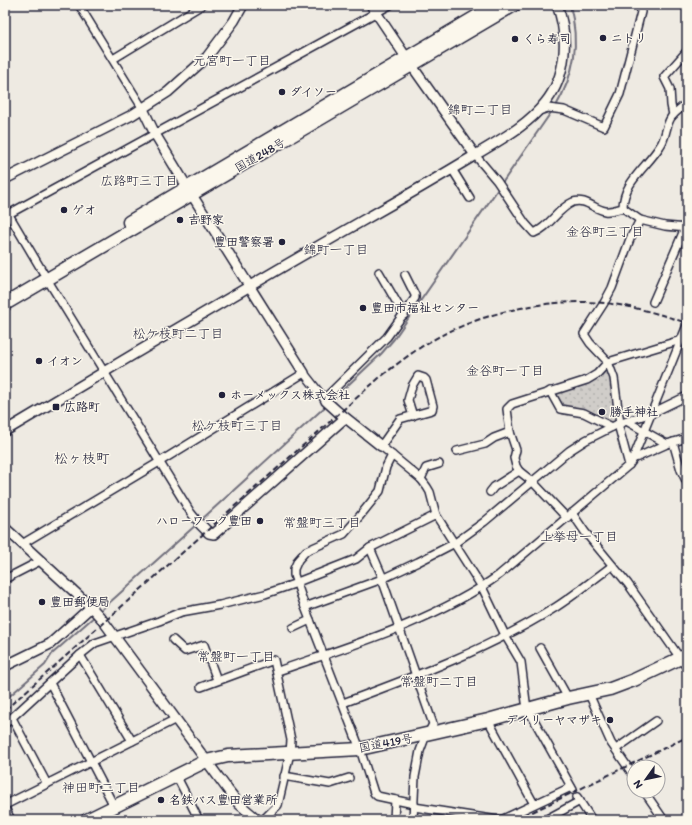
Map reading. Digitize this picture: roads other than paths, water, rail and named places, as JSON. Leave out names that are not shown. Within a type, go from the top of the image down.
[{"type":"highway","name":"国道248号","points":[[409,62],[496,5]]},
{"type":"highway","name":"国道248号","points":[[5,304],[46,276],[189,191],[409,62],[514,5]]},
{"type":"highway","name":"国道248号","points":[[5,296],[46,276]]},
{"type":"highway","name":"国道419号","points":[[87,820],[206,761],[228,756],[360,749],[426,735],[568,698],[589,694],[634,680],[685,660]]},
{"type":"street","points":[[79,5],[143,109],[155,134],[189,191],[304,374],[325,400],[421,479],[430,492],[436,516],[455,543],[482,587],[505,635],[521,662],[528,709],[592,820]]},
{"type":"street","points":[[113,59],[202,5]]},
{"type":"street","points":[[5,178],[143,109],[168,92],[207,57],[234,21],[243,5]]},
{"type":"street","points":[[372,5],[409,62],[475,155],[497,181],[534,233],[543,228],[566,206],[573,202],[579,201],[605,211],[623,208],[640,220],[665,226],[686,228],[653,302]]},
{"type":"street","points":[[345,418],[214,534],[209,533],[191,513],[6,213],[155,134],[378,13],[390,5]]},
{"type":"street","points":[[5,431],[249,286],[452,169],[528,122],[545,104],[552,93],[558,81],[564,59],[564,34],[557,5]]},
{"type":"street","points":[[536,112],[553,108],[570,112],[604,127],[620,94],[641,12],[641,5]]},
{"type":"street","points":[[673,115],[670,89],[664,77],[687,51]]},
{"type":"street","points":[[623,208],[623,200],[626,190],[661,146],[668,124],[673,115],[687,103]]},
{"type":"street","points":[[452,169],[470,198]]},
{"type":"street","points":[[629,465],[617,425],[614,378],[608,362],[590,343],[584,334],[612,288],[630,239],[640,220]]},
{"type":"street","points":[[379,272],[404,315]]},
{"type":"street","points":[[325,400],[387,337],[415,298],[416,295],[405,275]]},
{"type":"street","points":[[278,671],[399,627],[452,603],[482,587],[500,575],[629,465],[634,458],[686,329]]},
{"type":"street","points":[[681,340],[608,362],[593,377],[510,405],[506,411],[511,429],[510,432],[516,450],[514,461],[519,471],[569,515],[585,532],[628,584],[685,660]]},
{"type":"street","points":[[22,544],[304,374]]},
{"type":"street","points":[[381,446],[400,419],[413,416],[432,410],[433,406],[426,380],[418,376],[412,386],[408,400],[413,416]]},
{"type":"street","points":[[550,392],[560,409],[584,413],[617,425]]},
{"type":"street","points":[[305,607],[382,578],[455,543],[484,522],[569,451],[586,440],[617,425],[652,413],[687,396]]},
{"type":"street","points":[[628,422],[670,443],[687,483]]},
{"type":"street","points":[[457,451],[466,447],[485,444],[494,438],[510,432]]},
{"type":"street","points":[[634,458],[670,443],[687,438]]},
{"type":"street","points":[[392,455],[386,467],[380,491],[344,534],[306,551],[298,560],[294,569],[294,575],[305,607],[343,703],[374,793],[377,796],[414,806],[498,820],[534,804],[576,794]]},
{"type":"street","points":[[421,479],[426,468],[439,464]]},
{"type":"street","points":[[490,492],[494,487],[519,471]]},
{"type":"street","points":[[5,724],[95,643],[181,612],[235,602],[297,583],[300,580],[356,559],[370,548],[436,516]]},
{"type":"street","points":[[5,528],[91,607],[115,636],[239,804],[258,820]]},
{"type":"street","points":[[370,548],[433,724],[426,735],[420,751],[415,777],[413,820]]},
{"type":"street","points":[[5,579],[40,561]]},
{"type":"street","points":[[343,703],[415,676],[482,647],[556,606],[612,566]]},
{"type":"street","points":[[5,666],[50,644],[91,607]]},
{"type":"street","points":[[293,628],[310,620]]},
{"type":"street","points":[[173,640],[185,651],[204,645],[217,680]]},
{"type":"street","points":[[540,648],[568,698]]},
{"type":"street","points":[[80,655],[132,741]]},
{"type":"street","points":[[201,687],[274,660],[278,671],[291,738],[290,753],[278,805],[263,820]]},
{"type":"street","points":[[50,683],[114,806]]},
{"type":"street","points":[[589,694],[611,743],[626,764]]},
{"type":"street","points":[[12,718],[47,784]]},
{"type":"street","points":[[5,805],[176,719]]},
{"type":"street","points":[[488,720],[534,804]]},
{"type":"street","points":[[616,749],[656,720]]},
{"type":"street","points":[[176,775],[199,820]]},
{"type":"street","points":[[284,776],[330,784],[349,778]]},
{"type":"street","points":[[545,820],[576,794]]},
{"type":"street","points":[[650,799],[664,820]]},
{"type":"street","points":[[394,820],[395,800]]},
{"type":"street","points":[[5,808],[11,820]]},
{"type":"waterway","points":[[555,108],[567,83],[574,58],[575,33],[570,5]]},
{"type":"waterway","points":[[330,402],[381,354],[394,339],[552,111]]},
{"type":"waterway","points":[[200,521],[327,405]]},
{"type":"waterway","points":[[99,612],[197,524]]},
{"type":"waterway","points":[[5,700],[45,665],[52,654],[96,615]]},
{"type":"railway","points":[[5,710],[379,378],[431,341],[472,322],[493,315],[515,309],[559,303],[582,302],[615,304],[667,316],[687,323]]},
{"type":"railway","points":[[516,820],[687,737]]},
{"type":"place","name":"ニトリ","points":[[603,38]]},
{"type":"place","name":"くら寿司","points":[[515,39]]},
{"type":"place","name":"ダイソー","points":[[282,92]]},
{"type":"place","name":"ゲオ","points":[[64,210]]},
{"type":"place","name":"吉野家","points":[[180,220]]},
{"type":"place","name":"豊田警察署","points":[[282,242]]},
{"type":"place","name":"豊田市福祉センター","points":[[363,308]]},
{"type":"place","name":"イオン","points":[[39,361]]},
{"type":"place","name":"ホーメックス株式会社","points":[[222,395]]},
{"type":"place","name":"広路町","points":[[56,407]]},
{"type":"place","name":"勝手神社","points":[[602,412]]},
{"type":"place","name":"ハローワーク豊田","points":[[260,521]]},
{"type":"place","name":"豊田郵便局","points":[[42,602]]},
{"type":"place","name":"デイリーヤマザキ","points":[[610,720]]},
{"type":"place","name":"名鉄バス豊田営業所","points":[[161,800]]},
{"type":"district","name":"元宮町一丁目","points":[[232,60]]},
{"type":"district","name":"錦町二丁目","points":[[480,109]]},
{"type":"district","name":"広路町三丁目","points":[[139,180]]},
{"type":"district","name":"金谷町三丁目","points":[[605,231]]},
{"type":"district","name":"錦町一丁目","points":[[336,249]]},
{"type":"district","name":"松ケ枝町二丁目","points":[[178,333]]},
{"type":"district","name":"金谷町一丁目","points":[[505,370]]},
{"type":"district","name":"松ケ枝町三丁目","points":[[237,425]]},
{"type":"district","name":"松ヶ枝町","points":[[82,458]]},
{"type":"district","name":"常盤町三丁目","points":[[322,522]]},
{"type":"district","name":"上挙母一丁目","points":[[579,536]]},
{"type":"district","name":"常盤町一丁目","points":[[236,656]]},
{"type":"district","name":"常盤町二丁目","points":[[439,681]]},
{"type":"district","name":"神田町二丁目","points":[[101,787]]}]
